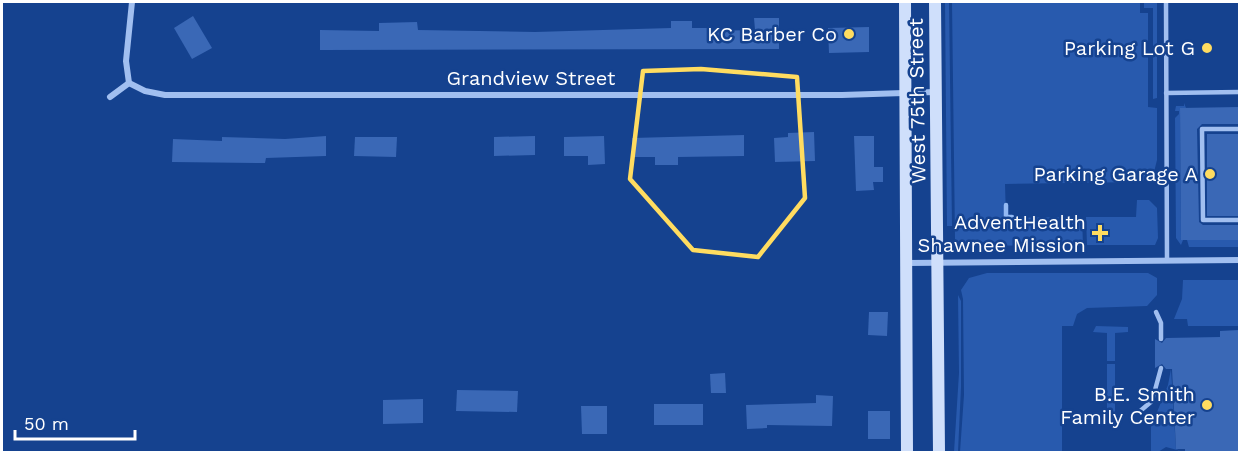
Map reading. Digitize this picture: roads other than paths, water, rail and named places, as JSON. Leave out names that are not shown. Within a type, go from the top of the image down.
[{"type":"main road","name":"West 75th Street","points":[[905,2],[907,453]]},
{"type":"main road","name":"West 75th Street","points":[[935,2],[939,453]]},
{"type":"street","points":[[110,96],[129,83],[126,61],[132,2]]},
{"type":"street","name":"Grandview Street","points":[[129,83],[145,91],[165,95],[906,94],[936,92]]},
{"type":"street","points":[[907,263],[1239,260]]},
{"type":"lane","points":[[1166,2],[1167,260]]},
{"type":"lane","points":[[1166,93],[1239,92]]},
{"type":"lane","points":[[1239,129],[1202,129],[1203,220],[1239,220]]},
{"type":"lane","points":[[1156,312],[1161,323],[1161,339]]},
{"type":"lane","points":[[1139,412],[1152,401],[1161,368]]},
{"type":"waterway","points":[[1006,205],[1006,217],[1012,217]]},
{"type":"place","name":"KC Barber Co","points":[[849,34]]},
{"type":"place","name":"Parking Lot G","points":[[1207,48]]},
{"type":"place","name":"Parking Garage A","points":[[1210,174]]},
{"type":"place","name":"AdventHealth Shawnee Mission","points":[[1100,233]]},
{"type":"place","name":"B.E. Smith Family Center","points":[[1207,405]]}]
